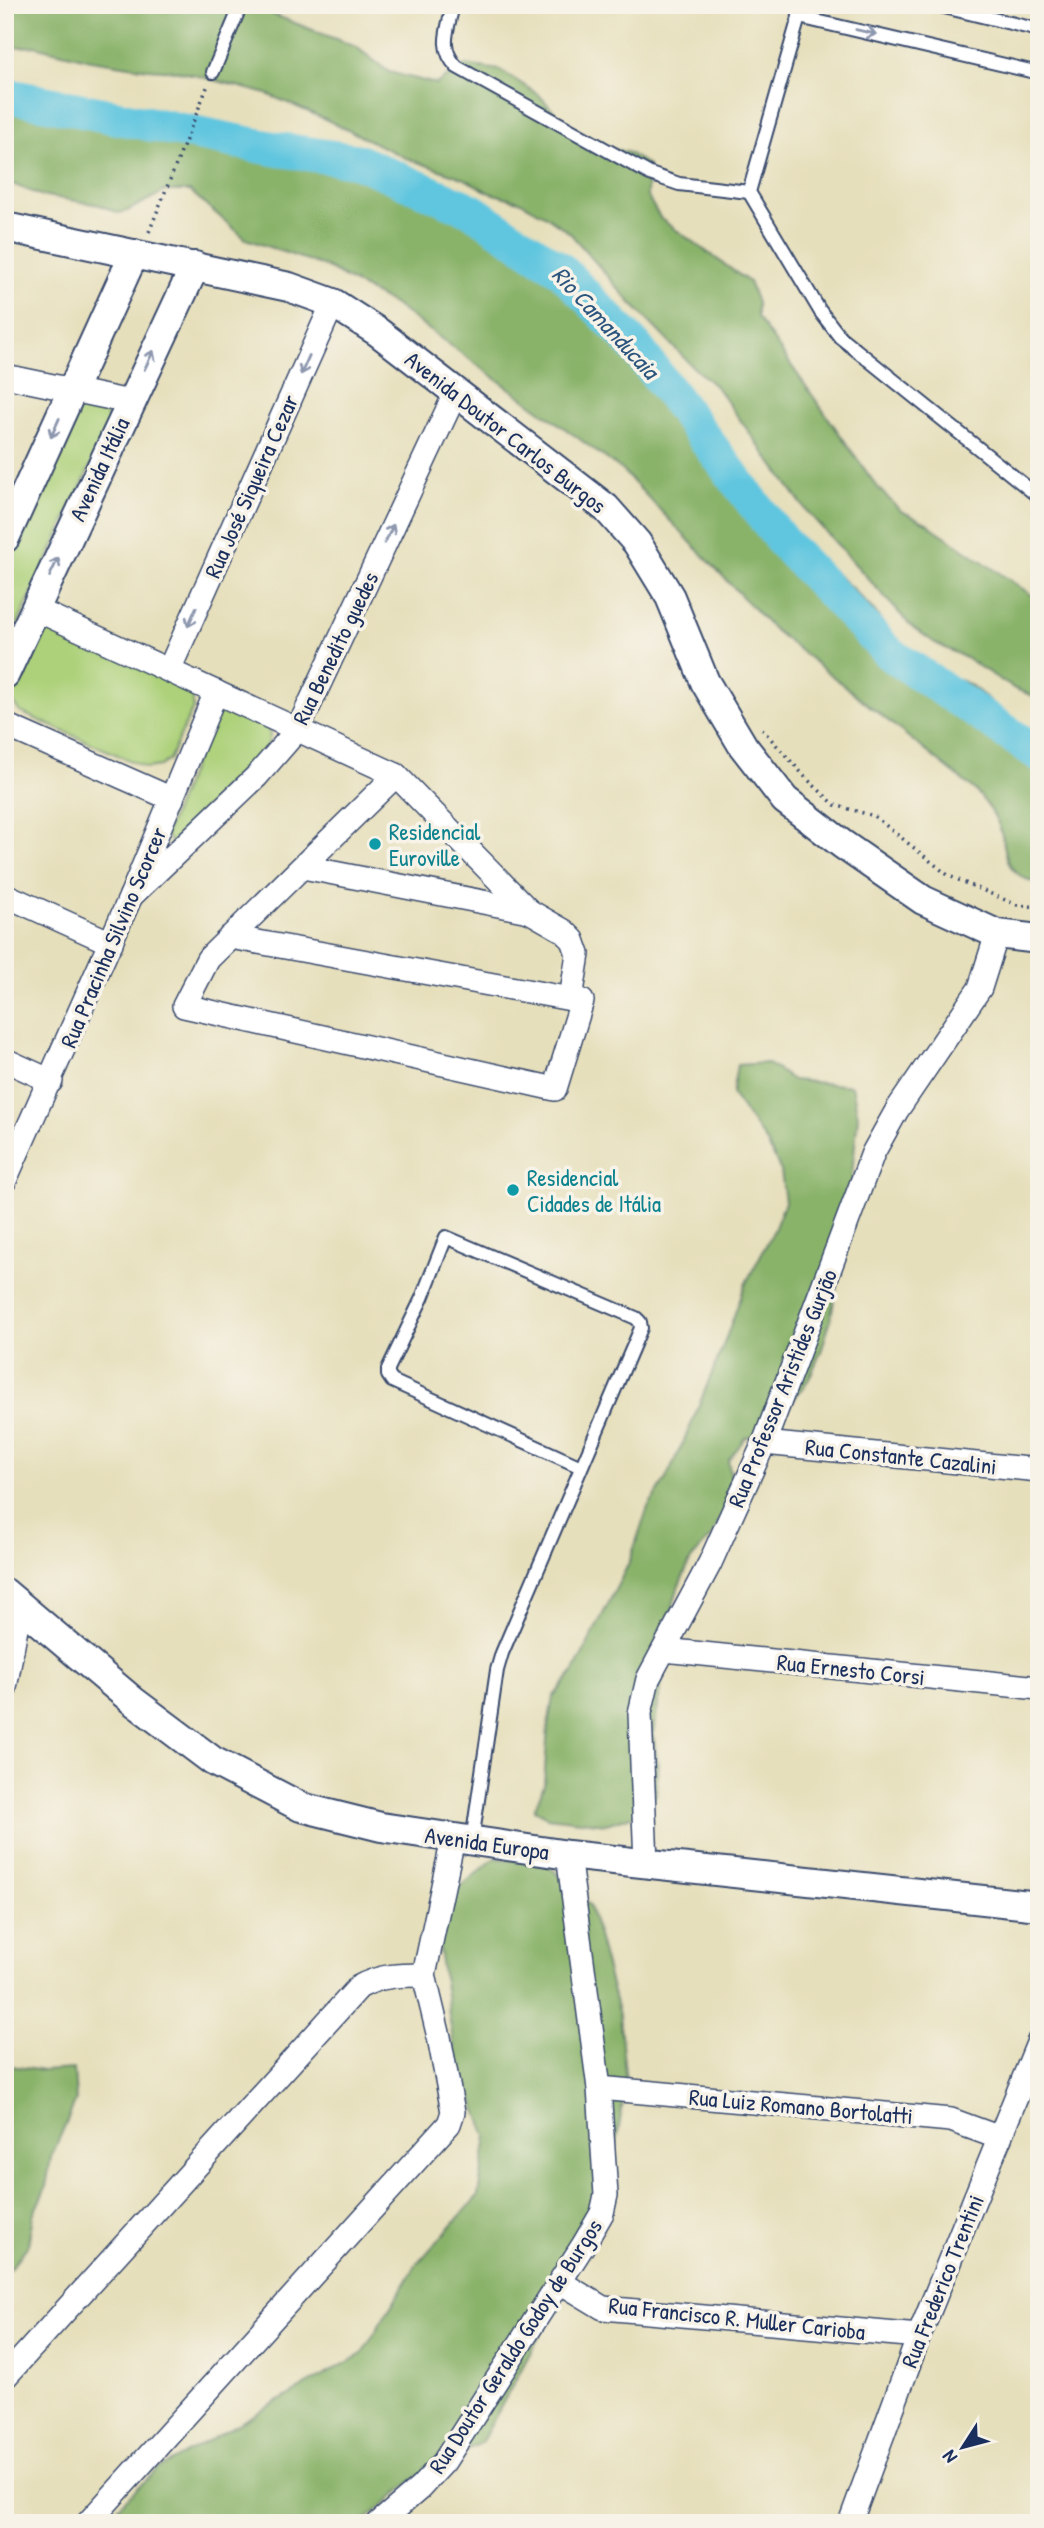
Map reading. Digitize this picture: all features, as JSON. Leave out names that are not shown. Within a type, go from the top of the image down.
[{"type":"street","name":"Avenida Doutor Carlos Burgos","points":[[5,227],[141,243],[195,266],[289,287],[333,303],[379,332],[606,508],[637,543],[670,597],[705,682],[743,746],[785,800],[842,844],[923,900],[997,934],[1039,939]]},
{"type":"street","points":[[5,538],[141,243]]},
{"type":"street","name":"Avenida Itália","points":[[5,674],[195,266]]},
{"type":"street","name":"Rua José Siqueira Cezar","points":[[169,670],[333,303]]},
{"type":"street","points":[[5,376],[130,402]]},
{"type":"street","name":"Rua Benedito guedes","points":[[131,896],[257,776],[298,729],[456,392]]},
{"type":"street","points":[[35,609],[396,775],[529,911],[564,931],[573,940],[578,954],[571,999]]},
{"type":"street","name":"Rua Pracinha Silvino Scorcer","points":[[5,1180],[111,943],[216,692]]},
{"type":"street","points":[[5,725],[172,799]]},
{"type":"street","points":[[230,937],[582,1001],[555,1089],[184,1006],[208,959],[230,937],[303,867],[396,775]]},
{"type":"street","points":[[303,867],[529,911]]},
{"type":"street","points":[[5,895],[111,943]]},
{"type":"street","name":"Rua Professor Aristides Gurjão","points":[[646,1863],[640,1713],[648,1679],[710,1563],[764,1443],[873,1153],[897,1110],[980,988],[997,934]]},
{"type":"street","points":[[5,1060],[51,1081]]},
{"type":"street","name":"Rua Constante Cazalini","points":[[764,1443],[1039,1470]]},
{"type":"street","points":[[5,1688],[13,1600]]},
{"type":"street","name":"Avenida Europa","points":[[13,1600],[133,1701],[213,1761],[301,1807],[381,1827],[568,1855],[1039,1906]]},
{"type":"street","name":"Rua Ernesto Corsi","points":[[664,1650],[1039,1688]]},
{"type":"street","points":[[88,2523],[449,2124],[453,2112],[424,1975],[463,1840]]},
{"type":"street","name":"Rua Doutor Geraldo Godoy de Burgos","points":[[379,2523],[420,2488],[444,2462],[561,2282],[602,2213],[606,2195],[599,2088],[568,1855]]},
{"type":"street","points":[[5,2377],[359,1987],[387,1976],[424,1975]]},
{"type":"street","name":"Rua Frederico Trentini","points":[[850,2523],[919,2336],[1039,2041]]},
{"type":"street","name":"Rua Luiz Romano Bortolatti","points":[[599,2088],[951,2120],[1000,2138]]},
{"type":"street","name":"Rua Francisco R. Muller Carioba","points":[[561,2282],[603,2308],[919,2336]]},
{"type":"lane","points":[[213,72],[241,5]]},
{"type":"lane","points":[[453,5],[445,45],[448,58],[457,67],[650,174],[679,184],[749,192]]},
{"type":"lane","points":[[936,5],[1039,30]]},
{"type":"lane","points":[[1039,73],[800,11],[749,192],[820,311],[840,337],[1039,497]]},
{"type":"lane","points":[[463,1840],[500,1661],[641,1328],[636,1318],[446,1237],[422,1298],[388,1369],[388,1375],[392,1381],[581,1467]]},
{"type":"path","points":[[141,243],[213,72]]},
{"type":"green space","points":[[5,5],[249,5],[356,47],[389,72],[436,84],[465,65],[500,70],[539,95],[585,145],[627,152],[648,165],[647,196],[661,219],[749,282],[757,303],[757,317],[878,488],[901,511],[929,524],[1039,600],[1039,698],[1015,689],[964,657],[935,643],[911,626],[806,510],[717,388],[630,302],[570,233],[546,216],[519,201],[490,193],[463,178],[406,158],[267,94],[179,71],[91,60],[34,46],[5,48]]},
{"type":"green space","points":[[5,103],[146,124],[206,141],[266,141],[323,154],[437,193],[491,229],[548,257],[573,273],[596,294],[670,390],[693,410],[743,486],[780,534],[803,554],[831,569],[875,612],[892,636],[916,657],[941,673],[969,684],[1039,742],[1039,884],[1025,879],[1010,865],[996,819],[976,791],[772,628],[622,470],[395,305],[324,266],[246,239],[190,191],[165,191],[118,213],[100,205],[40,195],[5,181]]},
{"type":"green space","points":[[86,402],[101,409],[110,423],[5,652],[5,557],[74,407]]},
{"type":"green space","points":[[58,628],[185,687],[193,696],[193,708],[169,760],[160,766],[147,768],[20,712],[11,699],[11,686],[36,638],[47,630]]},
{"type":"green space","points":[[236,707],[266,723],[270,735],[267,750],[182,840],[172,843],[165,835],[213,716],[222,710]]},
{"type":"green space","points":[[767,1063],[793,1080],[852,1086],[858,1116],[852,1174],[853,1205],[822,1349],[809,1379],[774,1426],[745,1438],[728,1461],[734,1491],[712,1536],[691,1559],[678,1588],[670,1617],[668,1646],[653,1734],[658,1764],[656,1794],[634,1815],[606,1824],[547,1817],[534,1810],[544,1785],[553,1697],[573,1673],[629,1563],[648,1507],[665,1481],[691,1425],[745,1285],[774,1230],[785,1202],[781,1171],[767,1143],[732,1094],[737,1065]]},
{"type":"green space","points":[[495,1858],[547,1864],[590,1906],[619,2015],[626,2082],[605,2216],[481,2443],[424,2471],[362,2523],[100,2523],[158,2469],[362,2354],[416,2265],[478,2196],[487,2136],[455,2054],[438,1943],[454,1892]]},
{"type":"green space","points":[[5,2065],[43,2071],[74,2069],[76,2100],[51,2157],[46,2187],[33,2215],[28,2245],[5,2276]]},
{"type":"waterway","name":"Rio Camanducaia","points":[[5,95],[275,149],[357,161],[471,210],[561,270],[636,347],[782,541],[889,653],[1039,754]]},
{"type":"place","name":"Residencial Euroville","points":[[375,844]]},
{"type":"place","name":"Residencial Cidades de Itália","points":[[513,1190]]}]
